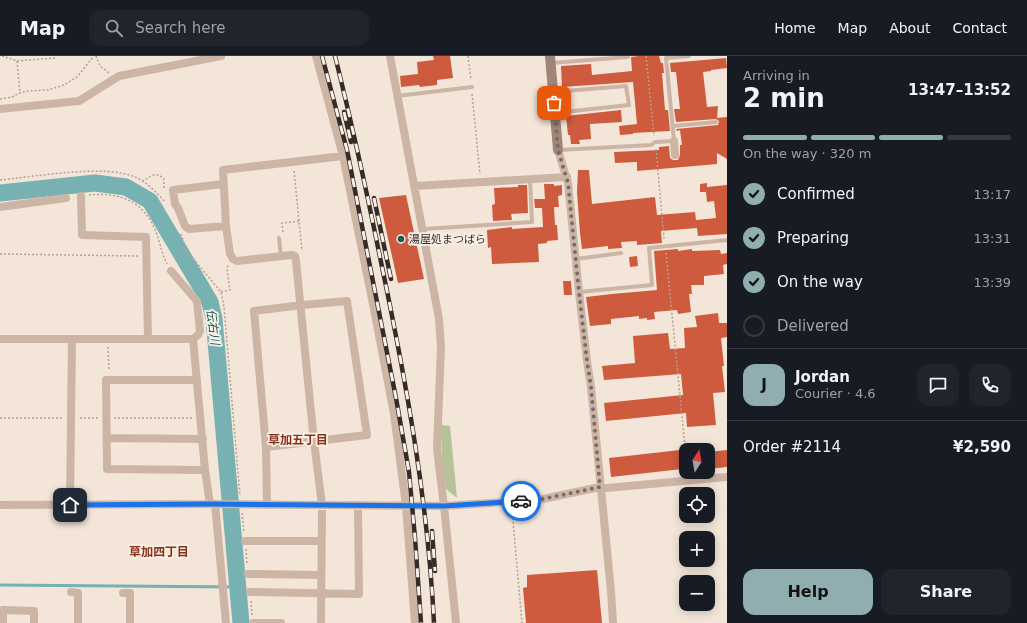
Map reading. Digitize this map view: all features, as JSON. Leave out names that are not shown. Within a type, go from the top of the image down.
[{"type":"street","points":[[0,110],[79,101],[119,76],[221,56]]},
{"type":"street","points":[[316,56],[343,156],[394,414],[406,506],[415,623]]},
{"type":"street","points":[[390,56],[439,319],[441,347],[437,449],[456,623]]},
{"type":"street","points":[[550,60],[558,150],[567,177],[591,387],[613,623]]},
{"type":"street","points":[[674,141],[675,155]]},
{"type":"street","points":[[321,623],[322,505],[314,442],[302,305],[295,256],[290,255],[237,261],[233,259],[230,254],[226,226],[223,170],[343,156]]},
{"type":"street","points":[[415,186],[567,177]]},
{"type":"street","points":[[223,184],[173,190],[175,204],[185,226],[189,229],[226,226]]},
{"type":"street","points":[[81,196],[82,235],[146,237],[148,339]]},
{"type":"street","points":[[0,207],[66,198]]},
{"type":"street","points":[[0,339],[193,339],[198,336],[200,331],[197,302],[171,271]]},
{"type":"street","points":[[266,447],[367,435],[347,302],[302,305],[254,311],[266,447],[267,505]]},
{"type":"street","points":[[70,505],[72,339]]},
{"type":"street","points":[[193,339],[205,470],[214,504],[226,623]]},
{"type":"street","points":[[197,380],[106,380],[107,469],[205,470]]},
{"type":"street","points":[[106,438],[203,440]]},
{"type":"street","points":[[0,505],[214,504],[444,506],[538,500],[600,487],[607,488],[727,477]]},
{"type":"street","points":[[250,592],[359,594],[358,505]]},
{"type":"street","points":[[245,541],[321,542]]},
{"type":"street","points":[[248,574],[321,576]]},
{"type":"street","points":[[71,592],[78,593],[78,623]]},
{"type":"street","points":[[123,594],[130,593],[130,623]]},
{"type":"street","points":[[3,623],[3,610],[34,611],[34,623]]},
{"type":"street","points":[[253,623],[281,623]]},
{"type":"lane","points":[[558,150],[651,145],[655,142],[674,141],[666,58],[689,56]]},
{"type":"lane","points":[[550,60],[628,57]]},
{"type":"lane","points":[[553,92],[626,86],[629,105],[555,113]]},
{"type":"lane","points":[[398,96],[472,87]]},
{"type":"lane","points":[[673,126],[716,122]]},
{"type":"lane","points":[[423,229],[532,222],[530,179]]},
{"type":"lane","points":[[281,238],[281,256]]},
{"type":"lane","points":[[579,292],[652,285],[649,248],[727,240]]},
{"type":"lane","points":[[576,259],[621,254]]},
{"type":"path","points":[[2,56],[17,62],[55,58]]},
{"type":"path","points":[[0,99],[12,97],[27,91],[48,90],[64,85],[77,77],[95,56],[100,66],[111,76]]},
{"type":"path","points":[[468,56],[480,182]]},
{"type":"path","points":[[646,56],[685,443]]},
{"type":"path","points":[[17,62],[20,93]]},
{"type":"path","points":[[293,161],[303,260],[296,261]]},
{"type":"path","points":[[142,181],[153,175],[159,175],[164,179],[164,188],[166,190],[173,190]]},
{"type":"path","points":[[81,196],[105,194],[116,195],[136,205],[151,222],[171,271]]},
{"type":"path","points":[[281,238],[282,223],[299,221]]},
{"type":"path","points":[[0,254],[146,256]]},
{"type":"path","points":[[220,292],[230,290],[227,269],[228,264],[233,259]]},
{"type":"path","points":[[108,339],[110,380]]},
{"type":"path","points":[[511,502],[522,623]]},
{"type":"green space","points":[[442,425],[450,426],[457,498],[446,489],[442,462]]},
{"type":"building","points":[[433,56],[450,56],[453,78],[437,80],[437,85],[401,87],[400,76],[418,74],[417,62],[434,60]]},
{"type":"building","points":[[659,56],[661,63],[663,63],[664,73],[662,73],[665,110],[668,110],[670,131],[620,135],[619,126],[637,124],[633,82],[562,87],[561,66],[591,64],[592,75],[632,71],[631,57]]},
{"type":"building","points":[[726,58],[727,68],[703,72],[707,107],[718,106],[717,118],[727,117],[727,159],[717,153],[717,164],[637,171],[637,162],[615,163],[614,152],[659,150],[659,147],[669,146],[670,158],[673,160],[678,160],[680,155],[680,145],[682,145],[680,130],[677,131],[676,129],[718,125],[719,121],[716,119],[676,122],[674,109],[680,109],[676,72],[671,72],[670,63]]},
{"type":"building","points":[[621,110],[622,122],[590,124],[591,139],[579,140],[580,144],[571,144],[570,135],[568,135],[566,116]]},
{"type":"building","points":[[578,170],[589,170],[592,204],[655,197],[657,215],[695,212],[696,220],[716,218],[714,201],[707,202],[706,192],[700,192],[700,184],[707,183],[707,187],[727,185],[727,234],[698,236],[697,228],[661,231],[662,243],[637,245],[637,241],[621,242],[622,248],[608,249],[608,246],[582,249],[577,192]]},
{"type":"building","points":[[544,184],[554,184],[554,186],[562,185],[562,195],[558,196],[559,207],[554,207],[558,240],[538,244],[539,262],[492,264],[491,247],[488,248],[487,230],[512,227],[512,229],[543,227],[542,208],[535,208],[534,199],[545,199]]},
{"type":"building","points":[[518,185],[527,185],[528,213],[511,214],[512,220],[493,221],[492,205],[495,204],[494,188],[518,187]]},
{"type":"building","name":"湯屋処まつばら","points":[[406,195],[424,279],[398,283],[379,198]]},
{"type":"building","points":[[678,249],[678,251],[692,249],[692,251],[720,250],[721,254],[727,253],[727,264],[723,265],[724,274],[704,276],[704,285],[691,285],[692,294],[689,294],[691,312],[678,314],[677,310],[654,312],[655,319],[639,319],[639,316],[611,319],[611,324],[590,326],[586,297],[657,290],[654,251]]},
{"type":"building","points":[[637,256],[638,266],[630,267],[629,257]]},
{"type":"building","points":[[563,281],[571,281],[572,295],[564,295]]},
{"type":"building","points":[[718,313],[719,323],[727,323],[727,337],[721,338],[725,392],[713,393],[716,425],[687,427],[686,413],[606,421],[604,403],[683,395],[681,374],[604,380],[602,366],[635,363],[633,336],[668,333],[670,349],[685,348],[684,328],[697,327],[695,316]]},
{"type":"building","points":[[679,450],[679,469],[611,477],[609,458]]},
{"type":"building","points":[[727,450],[727,467],[715,468],[715,451]]},
{"type":"building","points":[[597,570],[602,623],[526,623],[523,588],[527,587],[527,575]]},
{"type":"waterway","name":"伝右川","points":[[0,193],[95,183],[126,187],[150,201],[210,302],[214,319],[241,623]]},
{"type":"waterway","points":[[0,585],[238,587]]},
{"type":"railway","points":[[322,56],[347,150],[396,398],[409,472],[421,623]]},
{"type":"railway","points":[[335,56],[370,210],[415,441],[427,532],[434,623]]},
{"type":"railway","points":[[344,112],[351,142]]},
{"type":"railway","points":[[374,198],[391,279]]},
{"type":"railway","points":[[432,531],[435,571]]},
{"type":"way so far","points":[[521,501],[538,500],[600,487],[591,387],[579,292],[568,183],[558,150],[554,103]]},
{"type":"place","name":"湯屋処まつばら","points":[[401,239]]},
{"type":"district","name":"草加五丁目","points":[[298,440]]},
{"type":"district","name":"草加四丁目","points":[[159,552]]},
{"type":"route","points":[[70,505],[210,504],[444,506],[521,501]]}]
